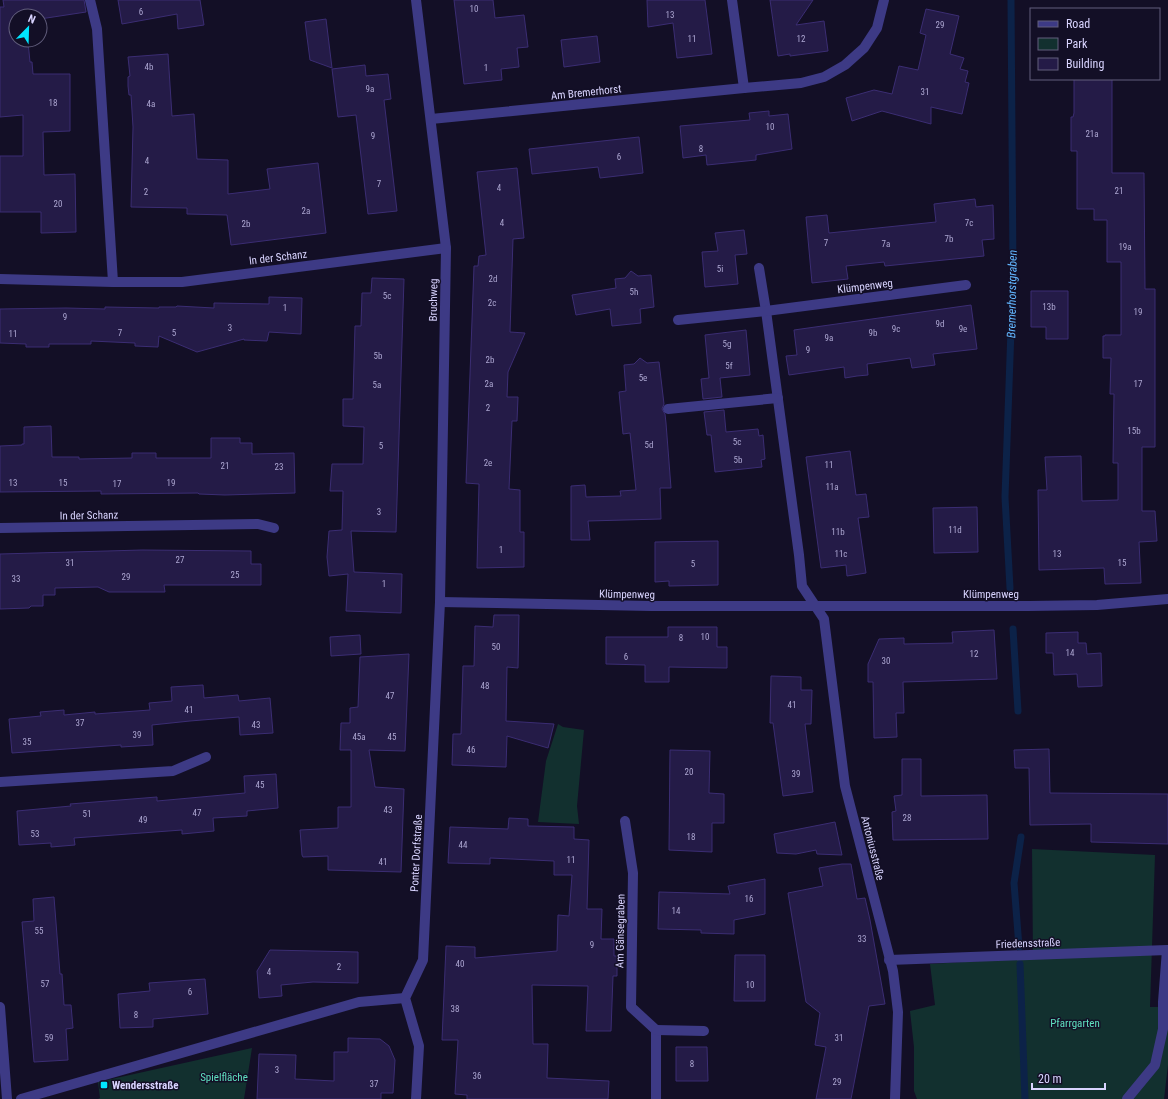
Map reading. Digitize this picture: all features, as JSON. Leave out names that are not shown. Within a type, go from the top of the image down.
[{"type":"street","points":[[90,0],[97,29],[113,282]]},
{"type":"street","name":"Bruchweg","points":[[416,0],[446,248],[440,602]]},
{"type":"street","points":[[732,0],[744,88]]},
{"type":"street","name":"Am Bremerhorst","points":[[431,119],[801,83],[824,76],[846,65],[864,48],[877,28],[884,0]]},
{"type":"street","name":"In der Schanz","points":[[0,279],[182,282],[446,248]]},
{"type":"street","points":[[759,268],[778,398],[802,586],[814,606]]},
{"type":"street","name":"Klümpenweg","points":[[678,320],[966,285]]},
{"type":"street","points":[[668,409],[778,398]]},
{"type":"street","name":"In der Schanz","points":[[0,528],[258,524],[274,528]]},
{"type":"street","name":"Klümpenweg","points":[[440,602],[651,606],[1082,605],[1168,599]]},
{"type":"street","name":"Ponter Dorfstraße","points":[[405,998],[423,960],[440,602]]},
{"type":"street","name":"Antoniusstraße","points":[[814,606],[824,619],[845,786],[892,971],[898,1012],[895,1099]]},
{"type":"street","points":[[0,782],[173,771],[206,756]]},
{"type":"street","name":"Am Gänsegraben","points":[[624,821],[633,873],[631,1007],[656,1030]]},
{"type":"street","name":"Friedensstraße","points":[[889,960],[1167,950],[1163,1029],[1155,1066],[1127,1099]]},
{"type":"street","points":[[21,1099],[359,1002],[405,998],[419,1046],[416,1099]]},
{"type":"street","points":[[0,1007],[7,1099]]},
{"type":"street","points":[[656,1099],[656,1030],[704,1031]]},
{"type":"green space","points":[[558,724],[563,727],[584,730],[577,806],[579,824],[538,822],[546,761]]},
{"type":"green space","name":"Pfarrgarten","points":[[1032,849],[1155,855],[1150,1007],[1168,1007],[1168,1065],[1164,1099],[917,1099],[914,1091],[914,1047],[910,1011],[935,1005],[930,964],[1033,958]]},
{"type":"green space","name":"Spielfläche","points":[[252,1048],[244,1099],[98,1099],[100,1098],[98,1082]]},
{"type":"building","points":[[3,0],[84,0],[86,12],[48,18],[48,8],[8,8],[8,48],[29,48],[33,74],[70,74],[70,131],[43,132],[44,175],[75,174],[76,232],[41,233],[41,212],[0,212],[0,156],[23,156],[23,115],[0,117],[0,7],[4,7]]},
{"type":"building","points":[[118,0],[200,0],[204,25],[178,29],[177,14],[122,24]]},
{"type":"building","points":[[454,0],[493,0],[495,18],[524,15],[528,47],[517,48],[519,67],[501,69],[502,80],[464,84]]},
{"type":"building","points":[[647,0],[705,0],[712,54],[677,58],[673,23],[648,27]]},
{"type":"building","points":[[770,0],[813,0],[796,25],[824,21],[828,51],[778,56]]},
{"type":"building","points":[[926,9],[959,16],[950,54],[964,58],[960,69],[968,71],[965,82],[969,83],[962,114],[931,107],[931,124],[882,111],[852,121],[846,98],[874,90],[892,94],[899,66],[918,70],[926,35],[920,33]]},
{"type":"building","points":[[326,19],[332,68],[310,60],[305,22]]},
{"type":"building","points":[[597,36],[600,62],[564,67],[561,40]]},
{"type":"building","points":[[168,54],[172,116],[194,114],[197,159],[228,160],[228,194],[270,189],[267,169],[318,163],[326,233],[231,245],[227,215],[187,214],[187,208],[131,207],[133,127],[131,95],[129,95],[128,86],[128,77],[130,76],[128,57]]},
{"type":"building","points":[[365,65],[366,76],[388,74],[391,99],[384,100],[397,211],[368,214],[356,115],[338,117],[332,69]]},
{"type":"building","points":[[1074,80],[1112,80],[1112,173],[1144,173],[1145,289],[1155,289],[1155,447],[1142,447],[1142,511],[1155,511],[1157,541],[1139,542],[1141,583],[1105,584],[1104,568],[1039,570],[1038,490],[1047,490],[1045,457],[1081,456],[1082,501],[1118,500],[1118,463],[1113,463],[1114,394],[1110,394],[1111,358],[1103,358],[1103,336],[1121,335],[1121,262],[1107,262],[1107,220],[1094,220],[1094,209],[1077,209],[1077,151],[1071,151],[1071,117],[1073,117]]},
{"type":"building","points":[[769,111],[769,116],[788,114],[792,149],[756,155],[756,160],[707,165],[706,155],[683,158],[680,126],[750,120],[749,113]]},
{"type":"building","points":[[639,137],[643,173],[600,178],[598,167],[532,174],[529,149]]},
{"type":"building","points":[[517,168],[524,238],[513,239],[510,332],[525,333],[508,372],[507,397],[518,397],[517,421],[512,421],[509,489],[520,490],[520,532],[524,532],[524,567],[477,568],[479,484],[466,483],[474,266],[478,266],[479,256],[486,255],[477,172]]},
{"type":"building","points":[[975,199],[976,207],[993,205],[994,239],[982,240],[984,256],[885,266],[884,262],[846,266],[848,279],[812,283],[806,217],[827,215],[829,233],[936,222],[934,204]]},
{"type":"building","points":[[744,230],[747,254],[735,255],[738,284],[705,287],[702,252],[718,251],[715,233]]},
{"type":"building","points":[[631,271],[638,276],[651,275],[654,307],[640,309],[641,323],[612,326],[610,309],[576,315],[572,295],[616,288],[615,279],[625,278]]},
{"type":"building","points":[[372,278],[404,279],[396,532],[351,531],[354,572],[402,574],[401,613],[346,611],[348,574],[329,576],[327,557],[329,531],[342,530],[343,491],[330,491],[332,464],[363,464],[364,427],[343,426],[343,399],[353,399],[355,326],[361,326],[362,293],[371,293]]},
{"type":"building","points":[[1031,291],[1068,291],[1068,339],[1046,339],[1046,327],[1031,327]]},
{"type":"building","points":[[269,297],[302,298],[301,334],[269,332],[267,341],[244,339],[197,352],[159,336],[158,347],[135,346],[135,343],[91,341],[91,344],[49,344],[49,347],[26,347],[26,344],[0,343],[0,309],[105,309],[105,307],[159,308],[177,306],[214,308],[214,303],[269,304]]},
{"type":"building","points":[[971,305],[977,349],[933,354],[935,365],[912,368],[910,358],[867,364],[868,375],[845,378],[844,367],[789,375],[786,356],[797,355],[794,330]]},
{"type":"building","points":[[746,330],[750,375],[720,378],[722,397],[703,399],[701,379],[709,378],[705,335]]},
{"type":"building","points":[[640,358],[647,363],[659,362],[664,404],[662,409],[665,414],[671,488],[660,488],[661,519],[588,521],[590,540],[571,540],[571,486],[585,485],[586,497],[621,496],[620,491],[636,490],[630,433],[623,434],[619,392],[626,391],[624,365],[634,364]]},
{"type":"building","points":[[724,410],[726,432],[758,429],[759,436],[763,435],[765,459],[761,460],[762,467],[715,472],[711,435],[707,435],[704,412]]},
{"type":"building","points":[[51,426],[52,457],[79,457],[79,459],[132,458],[132,453],[156,453],[156,458],[211,458],[211,438],[240,438],[240,443],[252,443],[252,454],[294,453],[295,493],[225,495],[198,493],[101,494],[101,491],[0,492],[0,446],[24,444],[24,427]]},
{"type":"building","points":[[850,451],[856,495],[866,494],[869,517],[858,518],[866,573],[847,576],[846,565],[821,568],[806,457]]},
{"type":"building","points":[[977,507],[978,552],[934,553],[933,508]]},
{"type":"building","points":[[718,541],[718,585],[669,586],[669,581],[655,582],[655,542]]},
{"type":"building","points":[[142,550],[251,551],[251,564],[261,564],[261,585],[164,585],[165,592],[109,592],[98,587],[55,588],[55,595],[43,595],[43,606],[0,609],[0,554]]},
{"type":"building","points":[[494,615],[519,615],[518,668],[507,667],[506,721],[554,724],[548,748],[507,736],[506,767],[452,765],[453,734],[461,734],[463,666],[474,666],[475,626],[493,627]]},
{"type":"building","points":[[668,627],[717,627],[717,647],[727,647],[727,668],[669,667],[669,682],[645,682],[645,665],[606,664],[606,637],[668,637]]},
{"type":"building","points":[[994,630],[997,679],[903,682],[904,713],[896,713],[897,737],[874,738],[873,682],[868,682],[868,664],[879,639],[904,638],[904,644],[953,643],[952,632]]},
{"type":"building","points":[[1078,632],[1078,643],[1086,643],[1087,654],[1101,653],[1102,686],[1078,687],[1077,674],[1054,675],[1053,653],[1046,653],[1046,633]]},
{"type":"building","points":[[360,635],[361,654],[331,656],[330,637]]},
{"type":"building","points":[[409,654],[405,751],[369,750],[375,787],[404,789],[401,872],[328,870],[328,856],[303,857],[300,830],[338,828],[338,807],[351,807],[351,750],[340,750],[341,723],[350,723],[350,708],[358,707],[360,657]]},
{"type":"building","points":[[771,676],[801,677],[801,690],[812,690],[811,724],[805,724],[813,792],[783,796],[773,723],[770,723]]},
{"type":"building","points":[[203,685],[204,698],[238,695],[239,701],[270,698],[273,733],[240,735],[239,717],[152,725],[153,745],[121,747],[121,745],[12,753],[9,719],[41,716],[40,712],[64,710],[64,715],[150,710],[149,703],[172,701],[171,687]]},
{"type":"building","points":[[1049,749],[1050,793],[1168,794],[1168,844],[1091,842],[1091,824],[1030,825],[1029,768],[1015,768],[1014,750]]},
{"type":"building","points":[[670,750],[710,751],[709,793],[724,794],[724,823],[712,823],[712,852],[669,850]]},
{"type":"building","points":[[902,759],[921,759],[921,796],[987,795],[988,839],[893,840],[892,812],[896,811],[894,796],[902,795]]},
{"type":"building","points":[[276,774],[278,808],[247,811],[247,816],[213,818],[214,831],[182,834],[182,830],[74,838],[75,845],[51,847],[51,843],[19,845],[17,811],[71,806],[70,804],[157,797],[157,801],[245,793],[244,776]]},
{"type":"building","points":[[509,818],[528,819],[528,826],[574,827],[574,839],[589,840],[587,909],[602,909],[601,939],[614,939],[614,956],[617,956],[617,976],[613,976],[611,1031],[586,1031],[588,986],[532,985],[533,1044],[548,1044],[547,1078],[609,1081],[608,1099],[467,1099],[467,1095],[455,1094],[458,1040],[442,1040],[446,946],[475,947],[475,958],[557,951],[558,915],[569,916],[572,875],[554,875],[554,861],[490,858],[490,864],[448,863],[450,827],[508,829]]},
{"type":"building","points":[[835,822],[842,855],[817,854],[816,850],[796,854],[777,853],[774,834]]},
{"type":"building","points":[[851,864],[857,899],[865,898],[885,1004],[869,1006],[851,1099],[816,1099],[826,1047],[815,1045],[820,1013],[806,1002],[788,893],[823,886],[819,868]]},
{"type":"building","points":[[765,879],[765,914],[734,920],[734,934],[701,933],[701,930],[658,929],[659,892],[730,894],[728,886]]},
{"type":"building","points":[[54,897],[64,1005],[71,1005],[73,1028],[66,1029],[68,1060],[34,1062],[22,922],[34,921],[33,899]]},
{"type":"building","points":[[270,950],[358,952],[358,983],[313,982],[281,985],[282,996],[259,998],[257,971]]},
{"type":"building","points":[[735,955],[765,955],[765,1001],[734,1001]]},
{"type":"building","points":[[205,979],[208,1014],[153,1019],[153,1027],[120,1028],[118,994],[150,991],[149,983]]},
{"type":"building","points":[[348,1038],[380,1039],[389,1046],[395,1060],[393,1093],[381,1093],[381,1099],[257,1099],[259,1054],[296,1055],[295,1079],[334,1081],[334,1052],[348,1052]]},
{"type":"building","points":[[676,1047],[707,1047],[708,1081],[676,1081]]},
{"type":"waterway","name":"Bremerhorstgraben","points":[[1010,588],[1005,497],[1013,274],[1011,0]]},
{"type":"waterway","name":"Bremerhorstgraben","points":[[1013,629],[1018,711]]},
{"type":"waterway","name":"Bremerhorstgraben","points":[[1019,947],[1014,883],[1021,837]]},
{"type":"waterway","name":"Bremerhorstgraben","points":[[1020,964],[1025,1099]]},
{"type":"place","name":"Wendersstraße","points":[[104,1085]]}]
